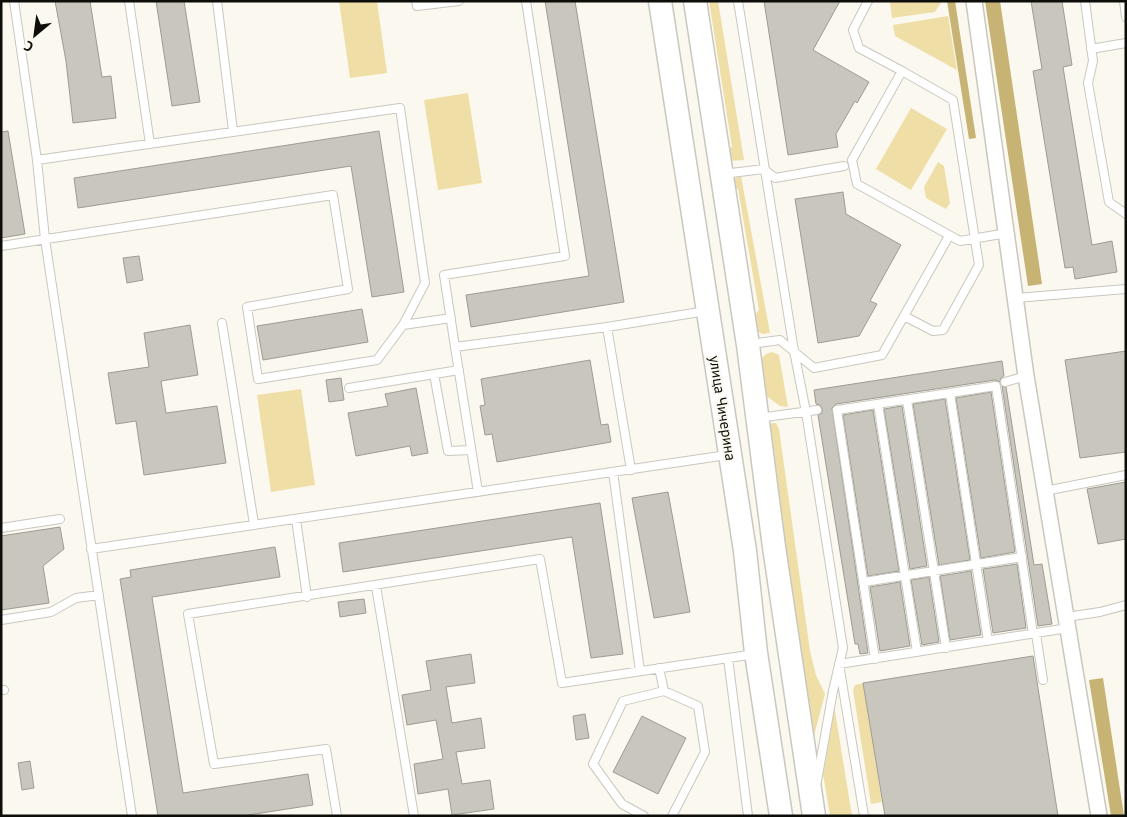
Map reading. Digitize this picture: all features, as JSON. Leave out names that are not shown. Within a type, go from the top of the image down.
[{"type":"main road","name":"улица Чичерина","points":[[660,1],[745,551],[756,653],[781,816]]},
{"type":"main road","name":"улица Чичерина","points":[[695,1],[748,345],[756,418],[813,811]]},
{"type":"main road","points":[[745,551],[774,547]]},
{"type":"street","points":[[974,1],[1026,376],[1099,816]]},
{"type":"lane","points":[[14,1],[37,160],[45,239],[132,816]]},
{"type":"lane","points":[[129,1],[150,144]]},
{"type":"lane","points":[[217,1],[233,131]]},
{"type":"lane","points":[[416,1],[417,6],[459,1]]},
{"type":"lane","points":[[478,492],[444,276],[565,256],[526,1]]},
{"type":"lane","points":[[738,1],[843,648],[813,811]]},
{"type":"lane","points":[[868,1],[852,30],[859,48],[953,100],[979,265],[943,330],[933,331],[904,316]]},
{"type":"lane","points":[[1085,1],[1093,61],[1088,83],[1109,202],[1126,214]]},
{"type":"lane","points":[[1124,1],[1126,16]]},
{"type":"lane","points":[[1091,49],[1126,43]]},
{"type":"lane","points":[[902,71],[852,160],[856,184],[960,242],[1007,233]]},
{"type":"lane","points":[[1,246],[332,195],[348,289],[247,307],[258,378],[376,360],[403,325],[425,283],[400,108],[37,160]]},
{"type":"lane","points":[[722,174],[764,169],[775,178],[844,166]]},
{"type":"lane","points":[[748,345],[780,340],[814,368],[882,355],[949,236]]},
{"type":"lane","points":[[1016,298],[1126,289]]},
{"type":"lane","points":[[455,347],[607,327],[708,311]]},
{"type":"lane","points":[[403,325],[451,318]]},
{"type":"lane","points":[[222,323],[254,524]]},
{"type":"lane","points":[[607,327],[631,470]]},
{"type":"lane","points":[[349,388],[459,370]]},
{"type":"lane","points":[[434,374],[448,451],[471,450]]},
{"type":"lane","points":[[1005,382],[1026,376]]},
{"type":"lane","points":[[876,659],[837,410],[996,386],[1043,680]]},
{"type":"lane","points":[[950,394],[988,641]]},
{"type":"lane","points":[[907,400],[946,648]]},
{"type":"lane","points":[[878,404],[917,652]]},
{"type":"lane","points":[[756,418],[817,410]]},
{"type":"lane","points":[[91,549],[730,455]]},
{"type":"lane","points":[[613,472],[640,671]]},
{"type":"lane","points":[[1045,491],[1126,475]]},
{"type":"lane","points":[[1,528],[60,519]]},
{"type":"lane","points":[[296,519],[307,597]]},
{"type":"lane","points":[[864,582],[1022,558]]},
{"type":"lane","points":[[337,816],[326,749],[214,764],[188,614],[307,597],[540,559],[562,683],[756,653]]},
{"type":"lane","points":[[376,586],[414,816]]},
{"type":"lane","points":[[1,620],[51,612],[76,598],[99,595]]},
{"type":"lane","points":[[839,664],[1035,634],[1126,605]]},
{"type":"lane","points":[[728,658],[748,816]]},
{"type":"lane","points":[[839,664],[864,816]]},
{"type":"lane","points":[[659,668],[664,691]]},
{"type":"lane","points":[[644,816],[622,804],[594,764],[623,702],[664,691],[698,706],[705,752],[672,816]]},
{"type":"shaded area","points":[[339,1],[377,1],[387,73],[350,78]]},
{"type":"shaded area","points":[[709,1],[718,1],[744,160],[729,161],[727,149],[732,147]]},
{"type":"shaded area","points":[[890,1],[942,1],[935,12],[892,18]]},
{"type":"shaded area","points":[[947,1],[955,1],[976,138],[969,139]]},
{"type":"shaded area","points":[[985,1],[1000,1],[1042,284],[1028,286]]},
{"type":"shaded area","points":[[948,16],[957,70],[895,36],[893,25]]},
{"type":"shaded area","points":[[468,93],[482,183],[438,190],[424,100]]},
{"type":"shaded area","points":[[911,108],[947,129],[911,190],[876,169]]},
{"type":"shaded area","points":[[938,162],[944,166],[950,203],[946,209],[926,198],[924,187]]},
{"type":"shaded area","points":[[741,176],[770,333],[763,334],[756,331],[752,318],[759,310],[738,189],[735,188],[731,180]]},
{"type":"shaded area","points":[[772,352],[779,355],[788,407],[780,406],[765,395],[761,359],[766,354]]},
{"type":"shaded area","points":[[301,389],[315,485],[271,492],[257,395]]},
{"type":"shaded area","points":[[776,423],[779,429],[810,651],[816,675],[825,694],[811,747],[768,426]]},
{"type":"shaded area","points":[[1103,678],[1124,816],[1111,816],[1089,680]]},
{"type":"shaded area","points":[[863,683],[882,802],[871,804],[853,690],[855,685]]},
{"type":"shaded area","points":[[835,703],[852,816],[830,816],[823,774]]},
{"type":"building","points":[[55,1],[90,1],[102,77],[111,76],[116,118],[73,123],[66,61]]},
{"type":"building","points":[[156,1],[184,1],[200,102],[172,106]]},
{"type":"building","points":[[545,1],[575,1],[624,302],[471,327],[466,295],[589,276]]},
{"type":"building","points":[[764,1],[840,1],[813,50],[869,82],[857,103],[855,101],[836,134],[838,147],[788,155]]},
{"type":"building","points":[[1031,1],[1062,1],[1072,65],[1063,67],[1092,245],[1112,241],[1117,272],[1075,279],[1073,267],[1065,268],[1033,71],[1042,69]]},
{"type":"building","points":[[8,131],[25,234],[1,238],[1,132]]},
{"type":"building","points":[[379,131],[404,292],[372,297],[351,166],[78,208],[74,178]]},
{"type":"building","points":[[843,192],[846,214],[901,245],[870,301],[877,304],[859,336],[818,343],[795,199]]},
{"type":"building","points":[[139,256],[143,280],[127,283],[123,258]]},
{"type":"building","points":[[362,309],[368,342],[263,360],[257,326]]},
{"type":"building","points":[[190,325],[198,375],[161,381],[166,413],[217,406],[226,463],[144,475],[136,421],[116,424],[108,373],[149,367],[144,333]]},
{"type":"building","points":[[1126,351],[1126,452],[1080,458],[1065,360]]},
{"type":"building","points":[[590,360],[601,425],[608,424],[611,442],[497,462],[492,434],[485,435],[480,406],[485,405],[481,379]]},
{"type":"building","points":[[1002,361],[1004,376],[1000,382],[995,380],[836,404],[832,408],[868,653],[860,654],[858,644],[855,644],[818,415],[822,413],[822,409],[820,405],[816,404],[814,390]]},
{"type":"building","points":[[341,378],[344,400],[329,402],[326,380]]},
{"type":"building","points":[[1002,386],[1006,387],[1034,565],[1042,564],[1052,624],[1038,626]]},
{"type":"building","points":[[416,388],[428,453],[412,456],[410,446],[356,456],[348,413],[388,406],[385,394]]},
{"type":"building","points":[[991,392],[1015,552],[981,558],[956,398]]},
{"type":"building","points":[[945,399],[970,560],[939,565],[913,404]]},
{"type":"building","points":[[902,406],[927,566],[910,569],[884,409]]},
{"type":"building","points":[[873,410],[899,571],[868,576],[843,415]]},
{"type":"building","points":[[1126,482],[1126,539],[1098,544],[1087,489]]},
{"type":"building","points":[[668,492],[690,612],[654,618],[632,498]]},
{"type":"building","points":[[600,503],[623,654],[591,658],[572,537],[343,572],[339,543]]},
{"type":"building","points":[[60,527],[64,549],[43,566],[49,603],[1,610],[1,536]]},
{"type":"building","points":[[275,547],[280,577],[152,597],[183,793],[308,774],[313,805],[242,816],[158,816],[120,579],[131,577],[130,570]]},
{"type":"building","points":[[1017,564],[1026,628],[993,633],[983,569]]},
{"type":"building","points":[[971,571],[981,635],[950,640],[940,576]]},
{"type":"building","points":[[929,577],[939,642],[922,645],[911,580]]},
{"type":"building","points":[[900,582],[910,646],[880,651],[870,587]]},
{"type":"building","points":[[364,599],[366,613],[340,617],[338,602]]},
{"type":"building","points":[[471,654],[475,683],[446,687],[452,723],[481,718],[485,748],[456,752],[462,784],[490,780],[494,809],[452,815],[448,789],[418,794],[414,764],[443,759],[436,720],[407,725],[402,695],[431,690],[426,661]]},
{"type":"building","points":[[1033,656],[1058,816],[885,816],[863,683]]},
{"type":"building","points":[[585,714],[589,738],[576,740],[573,716]]},
{"type":"building","points":[[642,716],[686,738],[658,794],[613,772]]},
{"type":"building","points":[[30,761],[34,788],[22,790],[18,763]]}]
